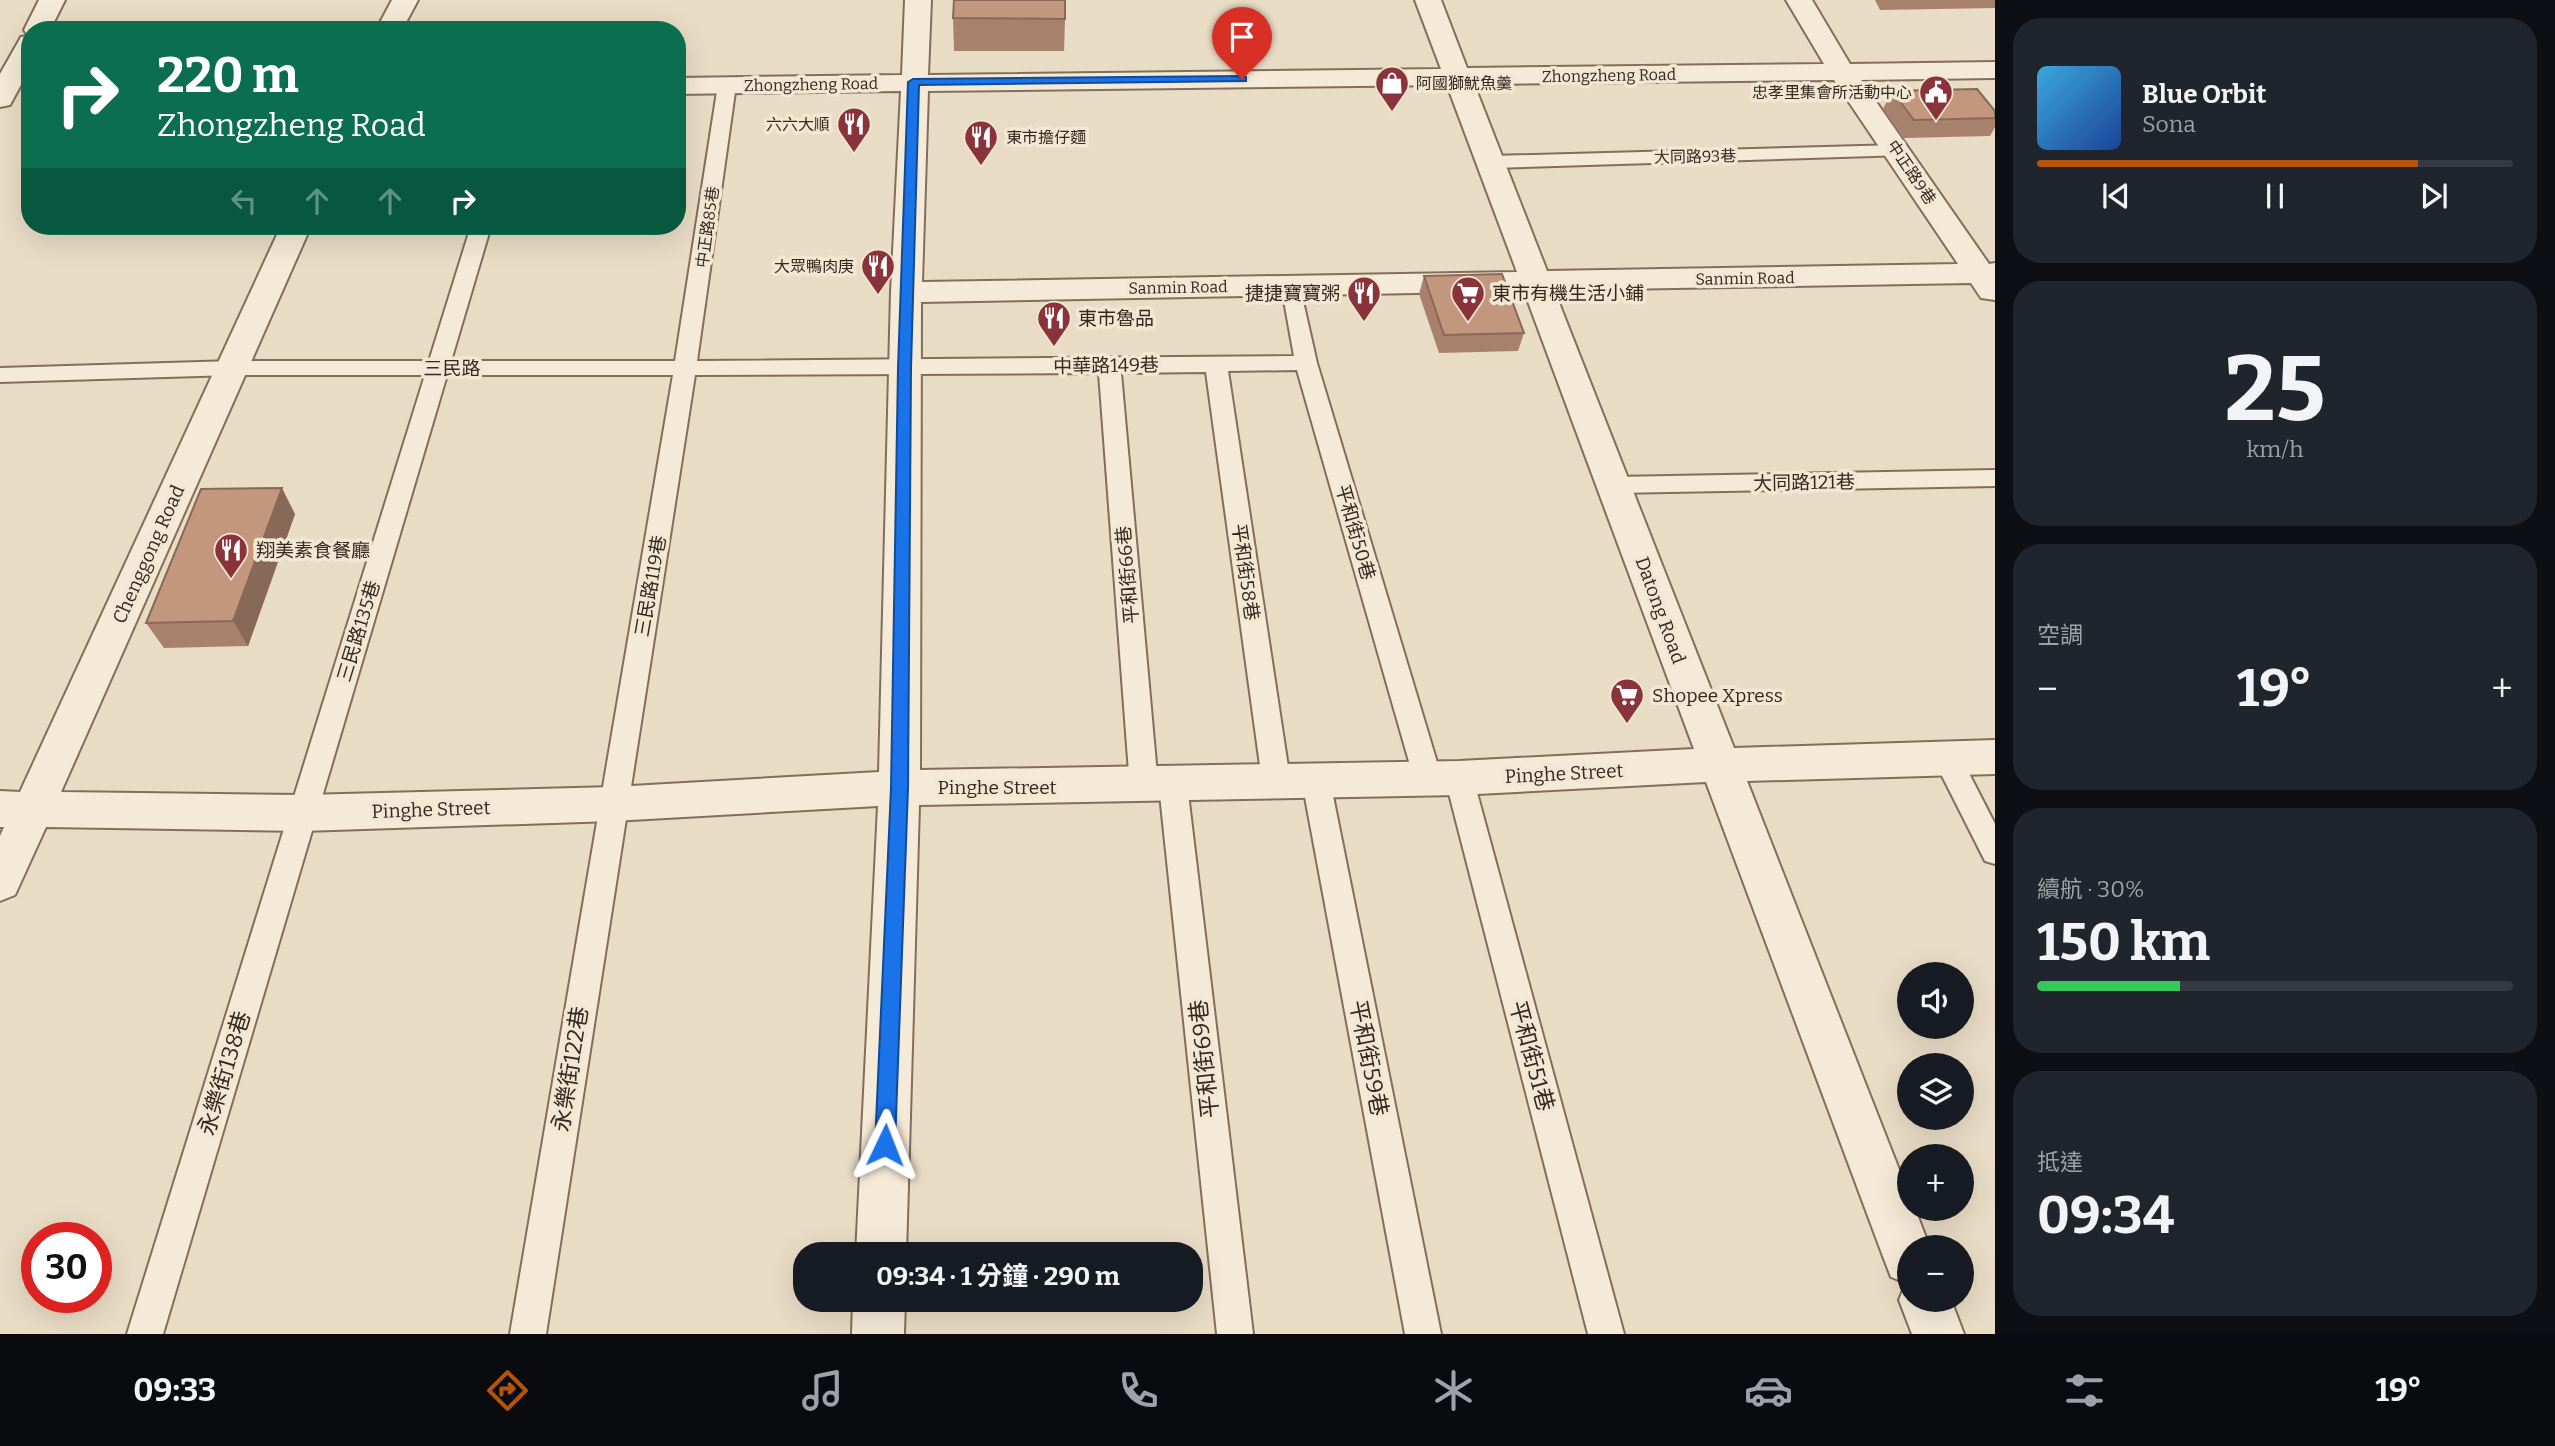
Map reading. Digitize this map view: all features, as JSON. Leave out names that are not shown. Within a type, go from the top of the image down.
[{"type":"street","points":[[42,21],[52,0]]},
{"type":"street","points":[[394,21],[405,0]]},
{"type":"street","points":[[882,1242],[900,788],[906,292],[918,0]]},
{"type":"street","name":"Datong Road","points":[[1428,0],[1900,1235]]},
{"type":"street","name":"中正路9巷","points":[[1799,0],[1842,72],[1990,281]]},
{"type":"street","points":[[1,97],[21,60]]},
{"type":"street","name":"Zhongzheng Road","points":[[686,86],[1995,70]]},
{"type":"street","points":[[1,97],[21,96]]},
{"type":"street","name":"Chenggong Road","points":[[0,882],[16,809],[233,368],[292,235]]},
{"type":"street","name":"Sanmin Road","points":[[906,292],[1534,281],[1990,281]]},
{"type":"street","name":"Pinghe Street","points":[[16,809],[303,813],[612,804],[900,788],[1443,778],[1718,765],[1995,757]]},
{"type":"street","points":[[878,1334],[879,1312]]},
{"type":"street","points":[[1930,1312],[1938,1334]]},
{"type":"lane","name":"中正路85巷","points":[[687,368],[727,85]]},
{"type":"lane","name":"大同路93巷","points":[[1492,162],[1898,151]]},
{"type":"lane","name":"三民路135巷","points":[[303,813],[478,235]]},
{"type":"lane","name":"平和街50巷","points":[[1292,284],[1306,363],[1443,778]]},
{"type":"lane","name":"中華路149巷","points":[[905,368],[1306,363]]},
{"type":"lane","name":"平和街58巷","points":[[1216,364],[1276,780]]},
{"type":"lane","name":"平和街66巷","points":[[1110,365],[1159,785]]},
{"type":"lane","name":"三民路","points":[[0,374],[233,368],[905,368]]},
{"type":"lane","name":"三民路119巷","points":[[612,804],[687,368]]},
{"type":"lane","name":"大同路121巷","points":[[1614,485],[1995,478]]},
{"type":"lane","points":[[1947,758],[1995,852]]},
{"type":"lane","name":"平和街51巷","points":[[1443,778],[1606,1334]]},
{"type":"lane","name":"平和街59巷","points":[[1316,781],[1423,1334]]},
{"type":"lane","name":"平和街69巷","points":[[1159,785],[1235,1334]]},
{"type":"lane","name":"永樂街122巷","points":[[528,1334],[612,804]]},
{"type":"lane","name":"永樂街138巷","points":[[145,1334],[303,813]]},
{"type":"building","points":[[954,0],[1065,0],[1065,19],[953,18]]},
{"type":"building","points":[[1977,89],[1995,111],[1995,118],[1914,120],[1892,91]]},
{"type":"building","points":[[1502,274],[1524,333],[1444,335],[1424,276]]},
{"type":"building","points":[[282,488],[233,621],[146,623],[201,489]]},
{"type":"place","name":"阿國獅魷魚羹","points":[[1392,113]]},
{"type":"place","name":"忠孝里集會所活動中心","points":[[1936,122]]},
{"type":"place","name":"六六大順","points":[[854,154]]},
{"type":"place","name":"東市擔仔麵","points":[[981,167]]},
{"type":"place","name":"大眾鴨肉庚","points":[[878,296]]},
{"type":"place","name":"捷捷寶寶粥","points":[[1364,323]]},
{"type":"place","name":"東市有機生活小鋪","points":[[1468,323]]},
{"type":"place","name":"東市魯品","points":[[1054,348]]},
{"type":"place","name":"翔美素食餐廳","points":[[231,580]]},
{"type":"place","name":"Shopee Xpress","points":[[1627,725]]},
{"type":"route","points":[[885,1145],[900,788],[906,292],[913,82],[1242,79]]}]
